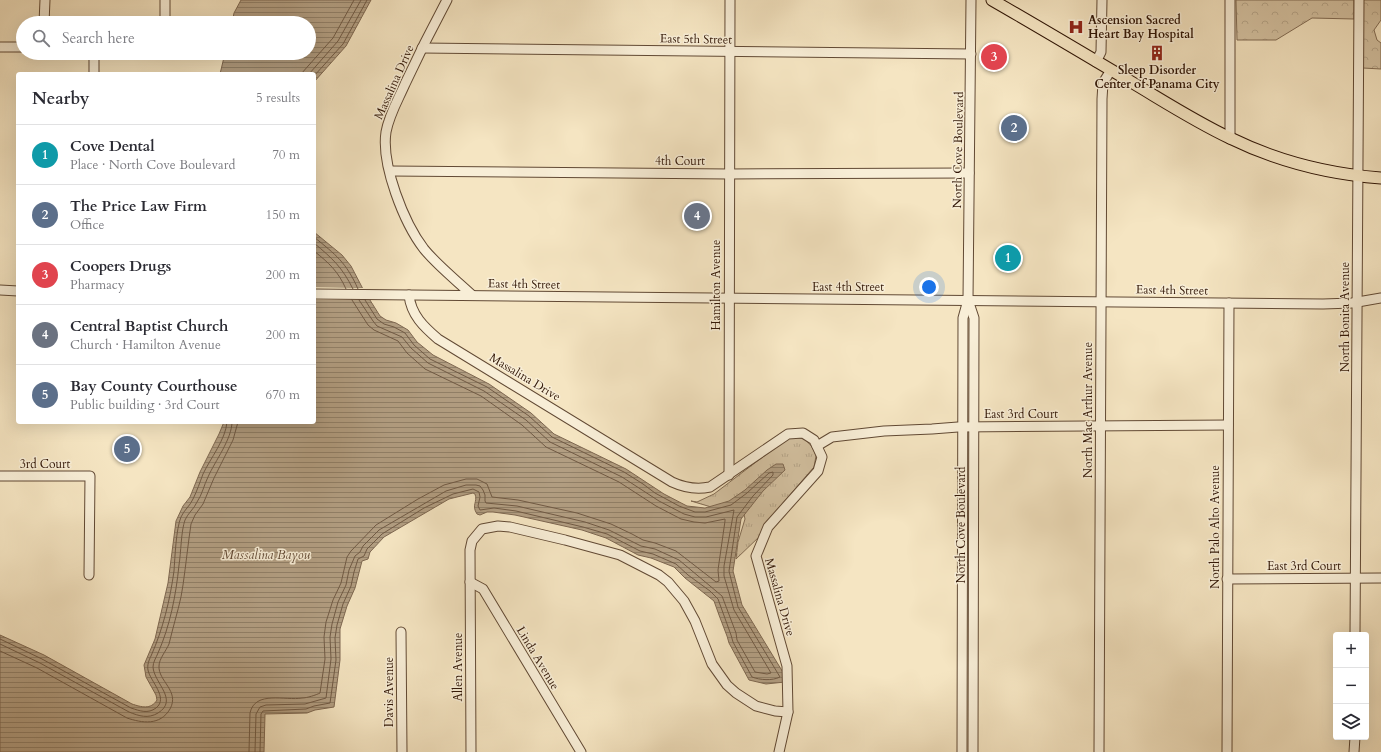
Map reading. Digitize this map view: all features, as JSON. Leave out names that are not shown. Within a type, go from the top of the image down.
[{"type":"main road","points":[[992,0],[1230,139],[1294,163],[1357,176],[1381,178]]},
{"type":"street","points":[[44,16],[45,0]]},
{"type":"street","points":[[165,0],[165,16]]},
{"type":"street","name":"Massalina Drive","points":[[447,0],[422,48],[394,108],[387,127],[386,148],[390,171],[399,202],[416,237],[432,257],[472,295]]},
{"type":"street","name":"Hamilton Avenue","points":[[729,475],[728,298],[730,0]]},
{"type":"street","name":"North Cove Boulevard","points":[[962,752],[963,318],[968,300],[971,0]]},
{"type":"street","points":[[1096,62],[1101,52],[1102,0]]},
{"type":"street","points":[[1230,0],[1230,139]]},
{"type":"street","name":"North Bonita Avenue","points":[[1355,632],[1358,0]]},
{"type":"street","points":[[0,47],[16,47]]},
{"type":"street","name":"East 5th Street","points":[[422,48],[971,54]]},
{"type":"street","points":[[94,60],[94,72]]},
{"type":"street","name":"North Mac Arthur Avenue","points":[[1099,752],[1102,99],[1103,84],[1111,70]]},
{"type":"street","name":"4th Court","points":[[390,171],[729,174],[969,173]]},
{"type":"street","points":[[0,290],[16,291]]},
{"type":"street","name":"East 4th Street","points":[[316,294],[1329,304],[1357,302],[1381,298]]},
{"type":"street","name":"Massalina Drive","points":[[409,295],[411,307],[417,318],[438,339],[672,482],[685,488],[699,489],[710,487],[788,434],[803,433],[814,440],[822,456],[818,471],[768,528],[756,556],[787,666],[788,712]]},
{"type":"street","name":"North Cove Boulevard","points":[[968,300],[974,318],[973,752]]},
{"type":"street","name":"North Palo Alto Avenue","points":[[1226,752],[1229,303]]},
{"type":"street","name":"East 3rd Court","points":[[817,446],[832,437],[884,431],[963,427],[1228,425]]},
{"type":"street","name":"3rd Court","points":[[0,476],[90,476],[89,575]]},
{"type":"street","points":[[470,582],[470,550],[472,541],[482,529],[498,526],[510,527],[565,540],[620,555],[668,582],[684,601],[695,621],[712,664],[727,685],[736,693],[756,706],[775,711],[788,712],[780,752]]},
{"type":"street","name":"East 3rd Court","points":[[1227,579],[1381,578]]},
{"type":"street","name":"Allen Avenue","points":[[470,582],[471,752]]},
{"type":"street","name":"Linda Avenue","points":[[470,582],[483,589],[581,752]]},
{"type":"street","name":"Davis Avenue","points":[[401,632],[402,752]]},
{"type":"street","points":[[962,649],[973,649]]},
{"type":"street","points":[[1354,740],[1354,752]]},
{"type":"green space","points":[[1236,0],[1354,0],[1354,19],[1312,18],[1276,40],[1237,40]]},
{"type":"green space","points":[[1362,0],[1381,0],[1381,20],[1374,30],[1377,40],[1381,43],[1381,69],[1363,68]]},
{"type":"green space","points":[[794,437],[805,439],[813,448],[816,456],[814,467],[769,519],[760,536],[736,559],[738,542],[745,519],[743,510],[718,509],[691,501],[697,502],[714,494],[788,439]]},
{"type":"water","points":[[241,0],[371,0],[346,46],[316,80],[316,72],[220,72],[223,60],[316,60],[316,16],[233,16]]},
{"type":"water","name":"Massalina Bayou","points":[[316,234],[342,255],[351,266],[380,316],[408,330],[417,342],[433,355],[489,384],[531,413],[554,434],[626,469],[664,494],[687,506],[705,508],[729,501],[745,490],[767,470],[776,464],[783,464],[785,470],[763,491],[741,519],[733,571],[742,605],[784,674],[785,682],[766,684],[749,680],[729,643],[714,601],[685,578],[674,567],[651,558],[638,555],[606,538],[582,530],[515,515],[493,512],[487,512],[480,515],[477,514],[475,511],[476,497],[473,493],[449,499],[384,537],[370,552],[368,559],[362,561],[355,588],[347,606],[340,629],[340,660],[334,707],[307,713],[265,714],[264,752],[0,752],[0,635],[44,655],[132,704],[146,707],[155,703],[157,700],[156,695],[146,677],[144,665],[155,639],[168,583],[176,521],[183,506],[190,497],[200,472],[223,424],[316,424]]},
{"type":"pier","points":[[316,287],[365,288],[372,300],[316,300]]},
{"type":"place","name":"Ascension Sacred Heart Bay Hospital","points":[[1076,27]]},
{"type":"place","name":"Sleep Disorder Center of Panama City","points":[[1157,53]]},
{"type":"place","name":"Coopers Drugs","points":[[994,57]]},
{"type":"place","name":"The Price Law Firm","points":[[1014,128]]},
{"type":"place","name":"Central Baptist Church","points":[[697,216]]},
{"type":"place","name":"Cove Dental","points":[[1008,258]]},
{"type":"place","name":"Bay County Courthouse","points":[[127,449]]}]
